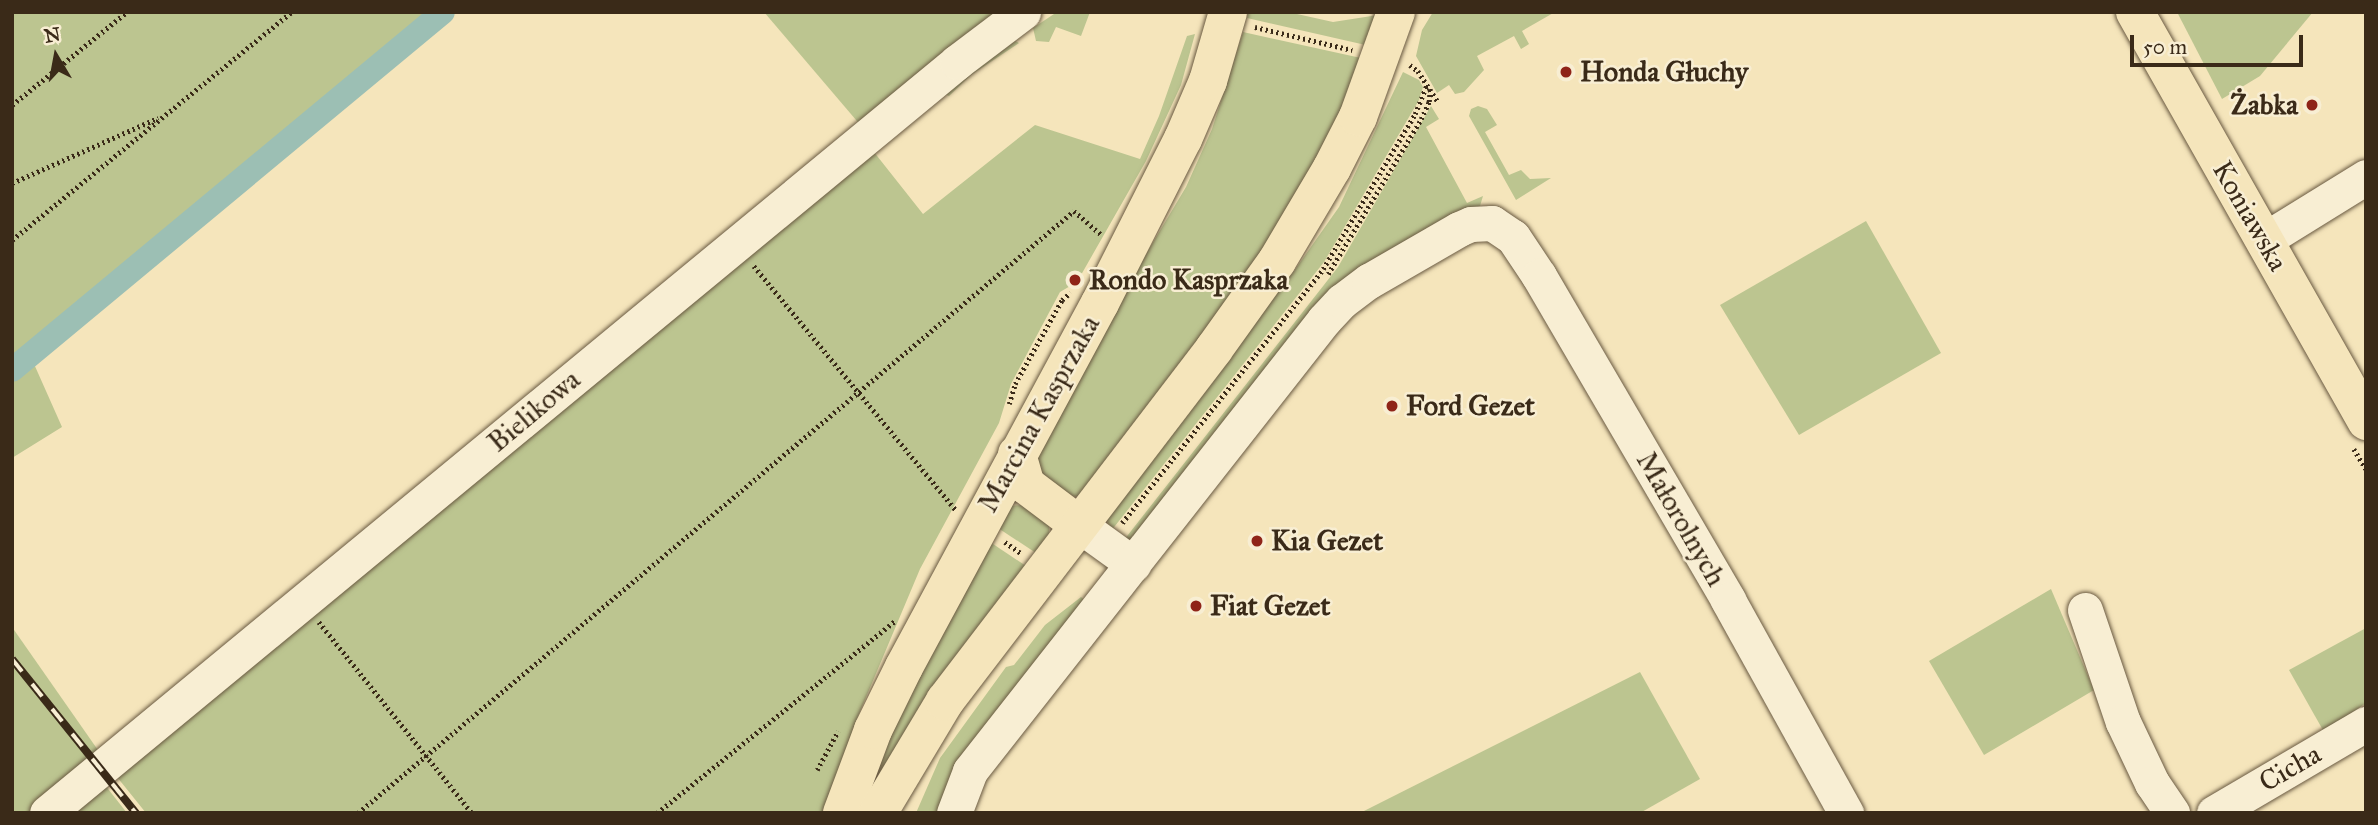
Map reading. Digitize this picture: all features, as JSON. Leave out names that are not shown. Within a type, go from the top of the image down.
[{"type":"main road","points":[[878,813],[945,701],[1213,349],[1276,261],[1402,59],[1396,12]]},
{"type":"main road","name":"Koniawska","points":[[2135,12],[2366,421]]},
{"type":"main road","name":"Marcina Kasprzaka","points":[[842,813],[887,700],[1177,151],[1208,82],[1227,17]]},
{"type":"main road","points":[[1017,454],[1022,478],[1030,491],[1079,525]]},
{"type":"street","name":"Bielikowa","points":[[47,813],[957,62],[1023,12]]},
{"type":"street","points":[[2264,240],[2366,177]]},
{"type":"street","name":"Małorolnych","points":[[1133,564],[1342,301],[1369,281],[1459,229],[1471,224],[1492,223],[1507,231],[1546,288],[1728,600],[1846,813]]},
{"type":"street","points":[[954,813],[970,771],[1133,564],[1079,525]]},
{"type":"street","points":[[2085,610],[2123,722],[2152,783],[2172,813]]},
{"type":"street","name":"Cicha","points":[[2214,813],[2366,724]]},
{"type":"path","points":[[12,105],[127,12]]},
{"type":"path","points":[[12,240],[292,12]]},
{"type":"path","points":[[1227,17],[1402,59],[1418,71],[1438,102]]},
{"type":"path","points":[[12,183],[168,113]]},
{"type":"path","points":[[358,813],[1074,211],[1109,242]]},
{"type":"path","points":[[737,245],[952,505]]},
{"type":"path","points":[[303,603],[472,813]]},
{"type":"path","points":[[657,813],[892,620],[897,621]]},
{"type":"green space","points":[[12,12],[443,12],[30,355],[62,427],[12,458]]},
{"type":"green space","points":[[764,12],[1000,12],[862,127]]},
{"type":"green space","points":[[1057,12],[1090,12],[1081,36],[1056,27],[1049,42],[1036,41],[1033,28]]},
{"type":"green space","points":[[1248,12],[1288,12],[1333,22],[1378,15],[1370,46],[1247,18]]},
{"type":"green space","points":[[1433,12],[1555,12],[1522,31],[1529,44],[1521,49],[1514,36],[1477,56],[1484,70],[1464,92],[1455,94],[1449,85],[1437,93],[1416,56],[1422,30]]},
{"type":"green space","points":[[2177,12],[2313,12],[2260,76],[2222,99]]},
{"type":"green space","points":[[1243,32],[1361,58],[1335,134],[1274,240],[1083,496],[1066,497],[1035,476],[1033,455],[1115,306],[1186,187],[1212,129]]},
{"type":"green space","points":[[1195,34],[1181,85],[1146,161],[1077,282],[1060,292],[1011,384],[999,423],[920,569],[856,721],[825,813],[146,813],[113,772],[713,280],[961,67],[1007,36],[1019,43],[971,75],[949,96],[940,92],[870,147],[923,214],[1035,125],[1140,159],[1159,116],[1187,36]]},
{"type":"green space","points":[[1403,72],[1419,80],[1423,87],[1419,100],[1324,262],[1111,531],[1106,518],[1113,502],[1294,271],[1339,207]]},
{"type":"green space","points":[[1431,106],[1439,119],[1426,127],[1467,203],[1483,196],[1480,206],[1349,284],[1137,537],[1124,540],[1338,267]]},
{"type":"green space","points":[[1478,106],[1487,109],[1497,125],[1485,132],[1509,175],[1521,170],[1530,179],[1551,178],[1516,200],[1469,116],[1471,109]]},
{"type":"green space","points":[[1866,221],[1941,353],[1799,435],[1720,305]]},
{"type":"green space","points":[[1022,505],[1048,523],[1049,537],[1036,553],[998,528],[1010,506]]},
{"type":"green space","points":[[990,542],[1026,566],[862,813],[876,757]]},
{"type":"green space","points":[[2051,589],[2094,690],[1984,755],[1929,661]]},
{"type":"green space","points":[[1081,597],[1087,602],[944,813],[916,813],[940,758],[1006,667],[1014,665],[1045,625]]},
{"type":"green space","points":[[12,627],[100,753],[43,813],[12,813]]},
{"type":"green space","points":[[2366,628],[2366,703],[2324,732],[2289,670]]},
{"type":"green space","points":[[1640,672],[1700,779],[1640,813],[1360,813]]},
{"type":"green space","points":[[101,780],[127,813],[74,813]]},
{"type":"waterway","points":[[12,370],[443,12]]},
{"type":"railway","points":[[12,659],[136,813]]},
{"type":"place","name":"Honda Głuchy","points":[[1566,72]]},
{"type":"place","name":"Żabka","points":[[2312,105]]},
{"type":"place","name":"Rondo Kasprzaka","points":[[1075,280]]},
{"type":"place","name":"Ford Gezet","points":[[1392,406]]},
{"type":"place","name":"Kia Gezet","points":[[1257,541]]},
{"type":"place","name":"Fiat Gezet","points":[[1196,606]]}]
